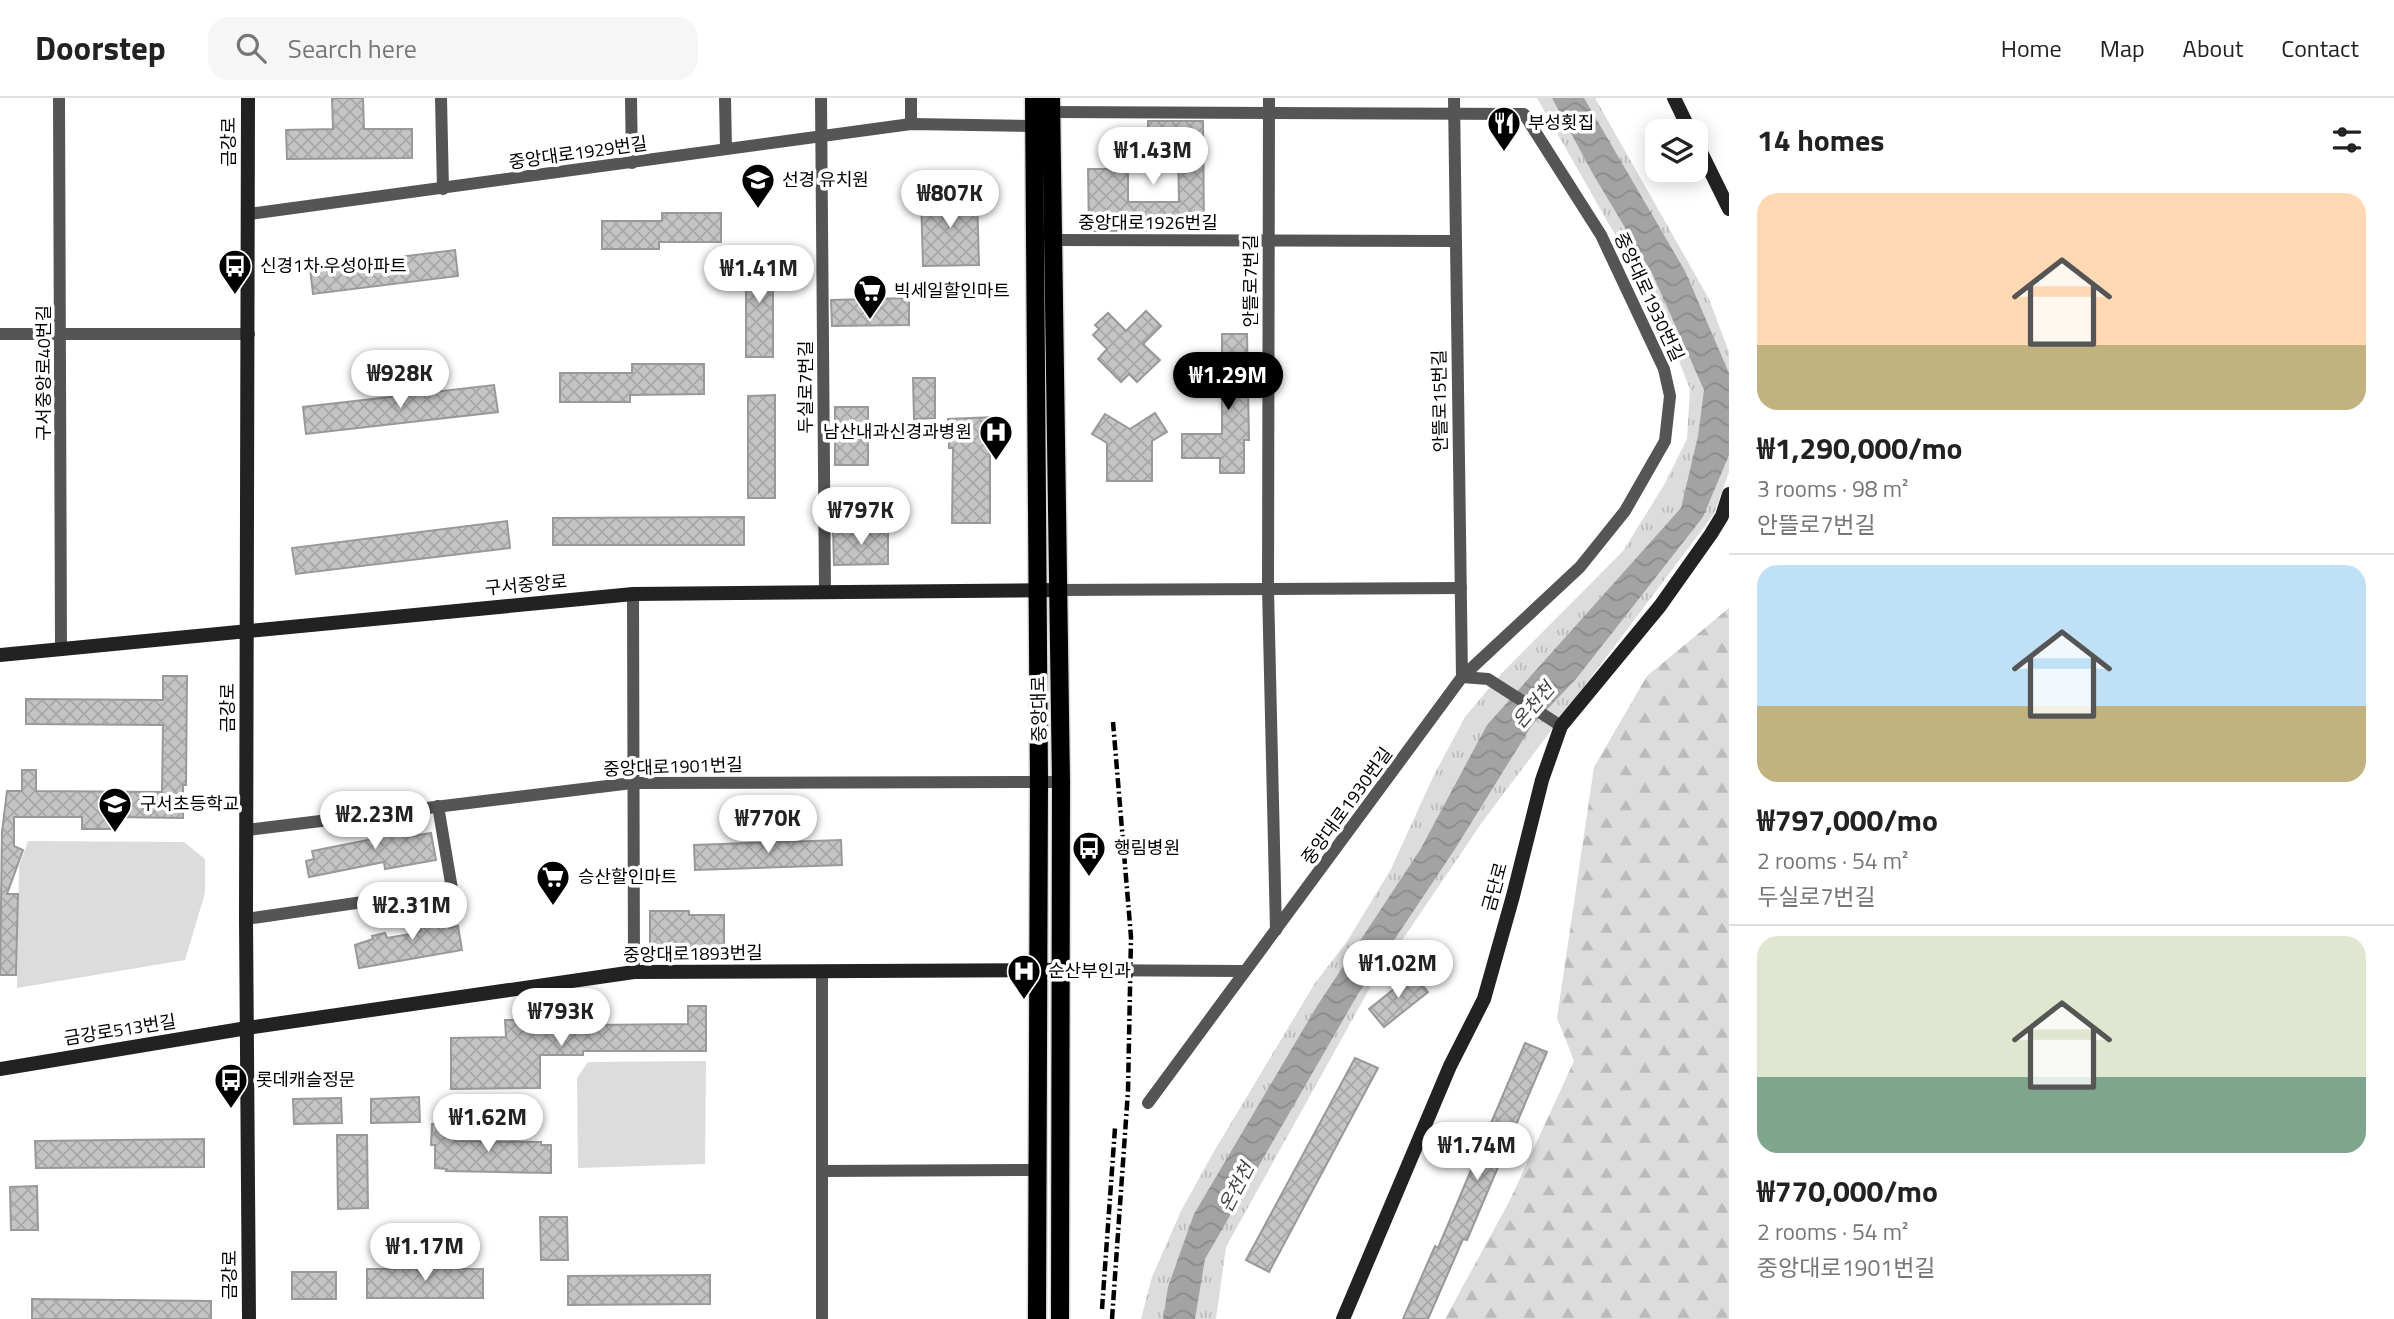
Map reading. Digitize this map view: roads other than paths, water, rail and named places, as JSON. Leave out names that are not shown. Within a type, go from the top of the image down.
[{"type":"main road","name":"중앙대로","points":[[1034,98],[1039,782],[1037,1319]]},
{"type":"main road","name":"중앙대로","points":[[1051,105],[1061,782],[1060,1319]]},
{"type":"street","name":"구서중앙로40번길","points":[[59,98],[62,334],[61,649]]},
{"type":"street","name":"금강로","points":[[248,98],[246,919],[249,1319]]},
{"type":"street","points":[[441,98],[443,189]]},
{"type":"street","points":[[631,98],[632,163]]},
{"type":"street","points":[[724,98],[726,149]]},
{"type":"street","name":"두실로7번길","points":[[821,98],[825,592]]},
{"type":"street","points":[[911,98],[911,124]]},
{"type":"street","name":"안뜰로7번길","points":[[1269,98],[1268,589],[1276,930]]},
{"type":"street","name":"안뜰로15번길","points":[[1454,98],[1462,677]]},
{"type":"street","points":[[1674,98],[1684,119]]},
{"type":"street","name":"중앙대로1930번길","points":[[1051,105],[1269,113],[1524,114],[1601,235],[1664,369],[1670,396],[1665,441],[1625,511],[1580,567],[1462,677],[1148,1103]]},
{"type":"street","name":"중앙대로1929번길","points":[[249,214],[911,124],[1034,125]]},
{"type":"street","points":[[1708,166],[1729,209]]},
{"type":"street","name":"중앙대로1926번길","points":[[1051,240],[1455,241]]},
{"type":"street","points":[[0,334],[249,334]]},
{"type":"street","name":"금단로","points":[[1343,1319],[1450,1066],[1484,999],[1542,780],[1561,726],[1660,606],[1711,534],[1722,516],[1729,494]]},
{"type":"street","points":[[1058,590],[1461,589]]},
{"type":"street","name":"구서중앙로","points":[[0,655],[633,594],[1058,590]]},
{"type":"street","points":[[633,594],[634,972]]},
{"type":"street","points":[[1462,677],[1488,679],[1561,726]]},
{"type":"street","name":"중앙대로1901번길","points":[[247,830],[632,783],[1061,782]]},
{"type":"street","points":[[246,919],[452,889],[438,806]]},
{"type":"street","points":[[1060,970],[1245,971]]},
{"type":"street","name":"중앙대로1893번길","points":[[247,1028],[634,972],[1060,970]]},
{"type":"street","points":[[822,972],[822,1319]]},
{"type":"street","name":"금강로513번길","points":[[0,1069],[247,1028]]},
{"type":"street","points":[[822,1171],[1037,1170]]},
{"type":"water","name":"온천천","points":[[1552,98],[1584,98],[1685,271],[1729,373],[1729,455],[1703,517],[1576,679],[1532,725],[1455,849],[1358,994],[1205,1259],[1195,1319],[1163,1319],[1168,1287],[1194,1214],[1317,1006],[1420,850],[1487,725],[1681,508],[1698,436],[1704,390],[1652,273],[1593,174]]},
{"type":"railway","points":[[1112,1319],[1128,1091],[1131,937],[1113,722]]},
{"type":"railway","points":[[1102,1309],[1115,1128]]},
{"type":"place","name":"부성횟집","points":[[1504,153]]},
{"type":"place","name":"선경 유치원","points":[[758,210]]},
{"type":"place","name":"신경1차·우성아파트","points":[[235,296]]},
{"type":"place","name":"빅세일할인마트","points":[[870,321]]},
{"type":"place","name":"남산내과신경과병원","points":[[996,462]]},
{"type":"place","name":"구서초등학교","points":[[115,834]]},
{"type":"place","name":"행림병원","points":[[1089,878]]},
{"type":"place","name":"승산할인마트","points":[[553,907]]},
{"type":"place","name":"순산부인과","points":[[1024,1001]]},
{"type":"place","name":"롯데캐슬정문","points":[[231,1110]]}]
